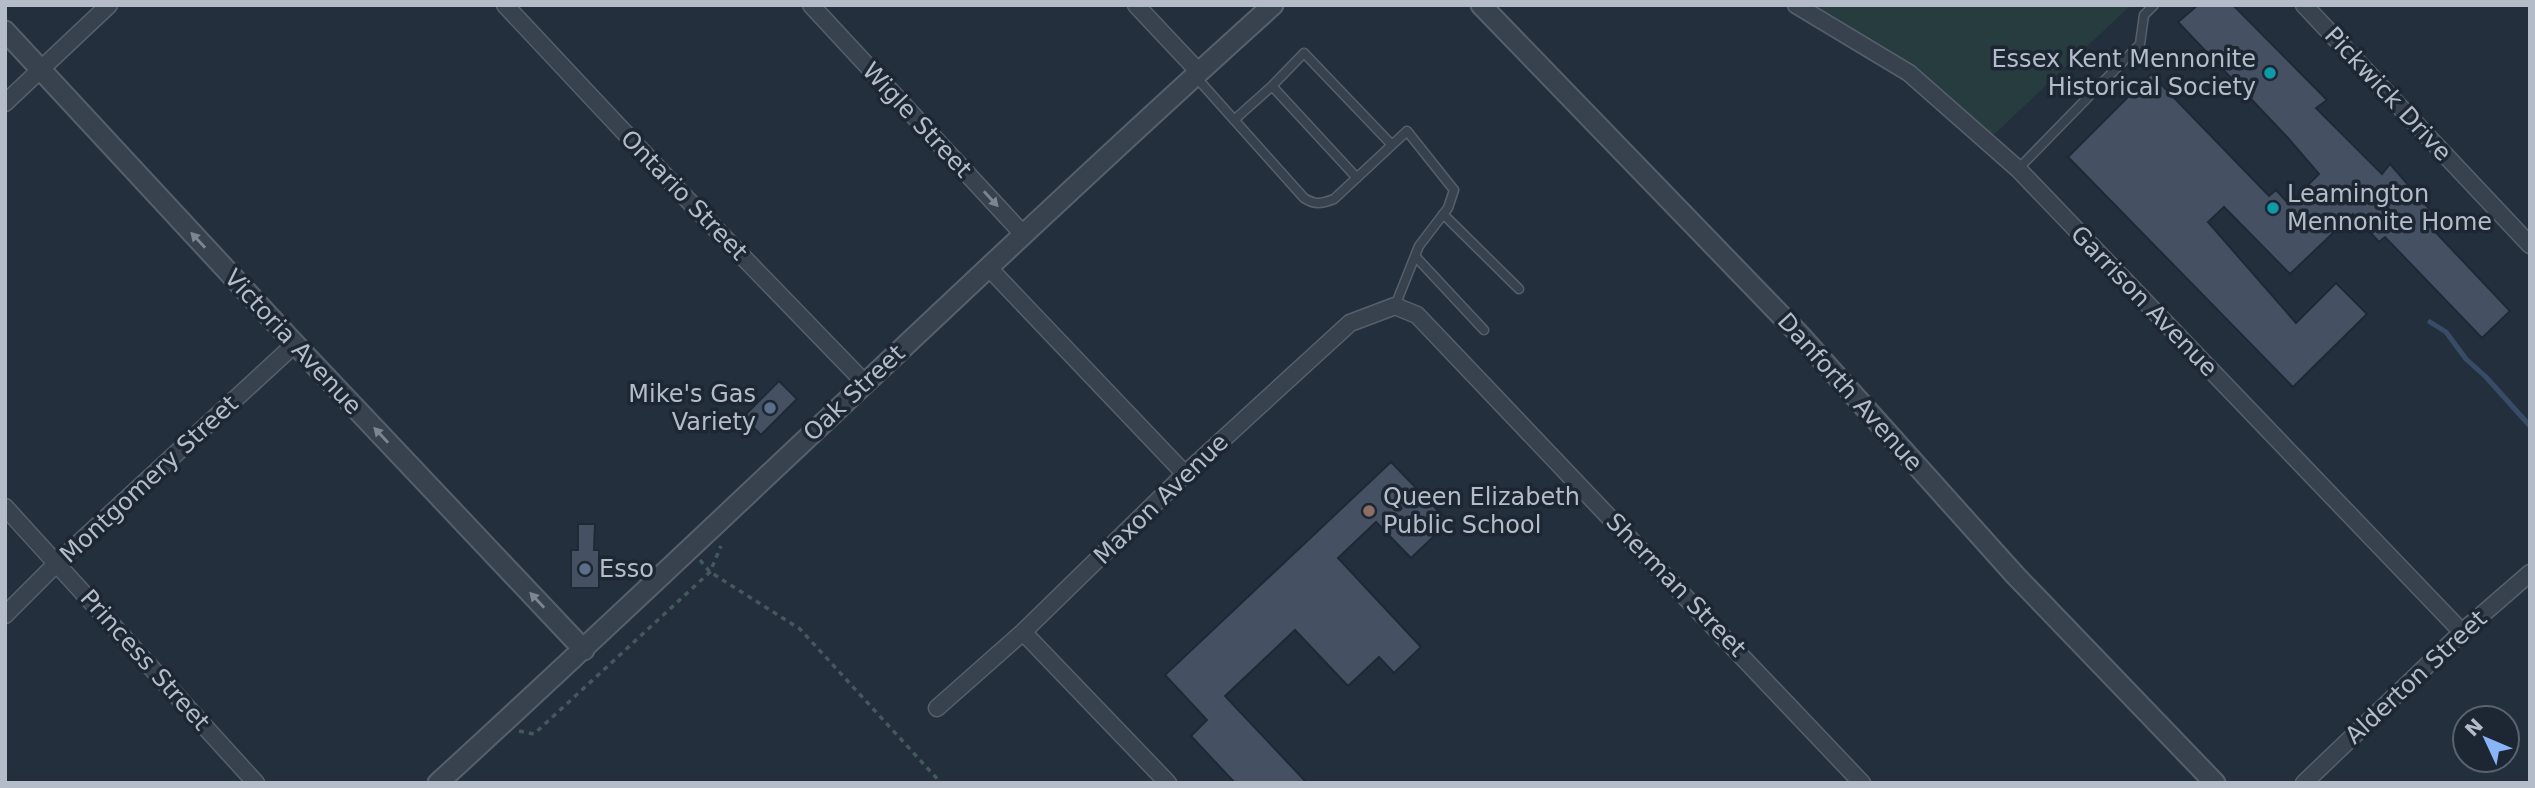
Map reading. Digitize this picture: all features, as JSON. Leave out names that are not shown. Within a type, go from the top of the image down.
[{"type":"street","points":[[5,103],[109,5]]},
{"type":"street","name":"Ontario Street","points":[[505,5],[684,196],[865,383]]},
{"type":"street","name":"Wigle Street","points":[[811,5],[1023,234]]},
{"type":"street","points":[[1136,5],[1197,74]]},
{"type":"street","name":"Oak Street","points":[[438,783],[584,650],[1023,234],[1273,5]]},
{"type":"street","name":"Danforth Avenue","points":[[1480,5],[1799,334],[2015,575],[2215,783]]},
{"type":"street","name":"Garrison Avenue","points":[[1796,5],[1909,73],[2018,169],[2462,632]]},
{"type":"street","name":"Pickwick Drive","points":[[2304,5],[2530,245]]},
{"type":"street","name":"Victoria Avenue","points":[[5,31],[584,650]]},
{"type":"street","points":[[988,267],[1185,474]]},
{"type":"street","name":"Maxon Avenue","points":[[937,708],[1023,632],[1185,474],[1350,323],[1395,306]]},
{"type":"street","name":"Sherman Street","points":[[1395,306],[1417,315],[1863,783]]},
{"type":"street","name":"Montgomery Street","points":[[5,615],[57,563],[295,344]]},
{"type":"street","name":"Princess Street","points":[[5,508],[256,783]]},
{"type":"street","name":"Alderton Street","points":[[2304,783],[2462,632],[2530,573]]},
{"type":"street","points":[[1023,632],[1168,783]]},
{"type":"lane","points":[[2018,169],[2140,44],[2144,15],[2154,5]]},
{"type":"lane","points":[[1234,120],[1304,53],[1392,145]]},
{"type":"lane","points":[[1197,74],[1234,120],[1304,198],[1313,204],[1334,199],[1407,131],[1454,190],[1448,208],[1419,246],[1395,306]]},
{"type":"lane","points":[[1272,86],[1357,178]]},
{"type":"lane","points":[[1443,214],[1520,289]]},
{"type":"lane","points":[[1415,256],[1484,331]]},
{"type":"path","points":[[690,548],[710,572],[800,629],[941,783]]},
{"type":"path","points":[[498,728],[534,734],[710,572]]},
{"type":"green space","points":[[1796,5],[2131,5],[1986,142],[1909,73]]},
{"type":"building","name":"Leamington Mennonite Home","points":[[2198,5],[2233,5],[2327,100],[2316,108],[2382,174],[2390,164],[2432,212],[2424,220],[2510,311],[2482,338],[2385,237],[2379,242],[2353,214],[2290,274],[2224,207],[2208,222],[2296,323],[2336,283],[2367,314],[2293,387],[2068,157],[2151,74],[2269,196],[2276,190],[2289,204],[2319,174],[2178,22]]},
{"type":"building","name":"Mike's Gas Variety","points":[[779,381],[797,399],[761,435],[743,417]]},
{"type":"building","points":[[1391,462],[1449,522],[1411,558],[1376,522],[1338,558],[1421,647],[1394,673],[1379,657],[1348,686],[1295,630],[1225,696],[1307,783],[1235,783],[1191,736],[1207,720],[1165,675]]},
{"type":"building","name":"Esso","points":[[578,524],[595,524],[594,550],[599,550],[599,588],[571,588],[571,550],[578,550]]},
{"type":"waterway","points":[[2430,322],[2446,332],[2466,359],[2530,426]]},
{"type":"place","name":"Essex Kent Mennonite Historical Society","points":[[2270,73]]},
{"type":"place","name":"Leamington Mennonite Home","points":[[2273,208]]},
{"type":"place","name":"Mike's Gas Variety","points":[[770,408]]},
{"type":"place","name":"Queen Elizabeth Public School","points":[[1369,511]]},
{"type":"place","name":"Esso","points":[[585,569]]}]
